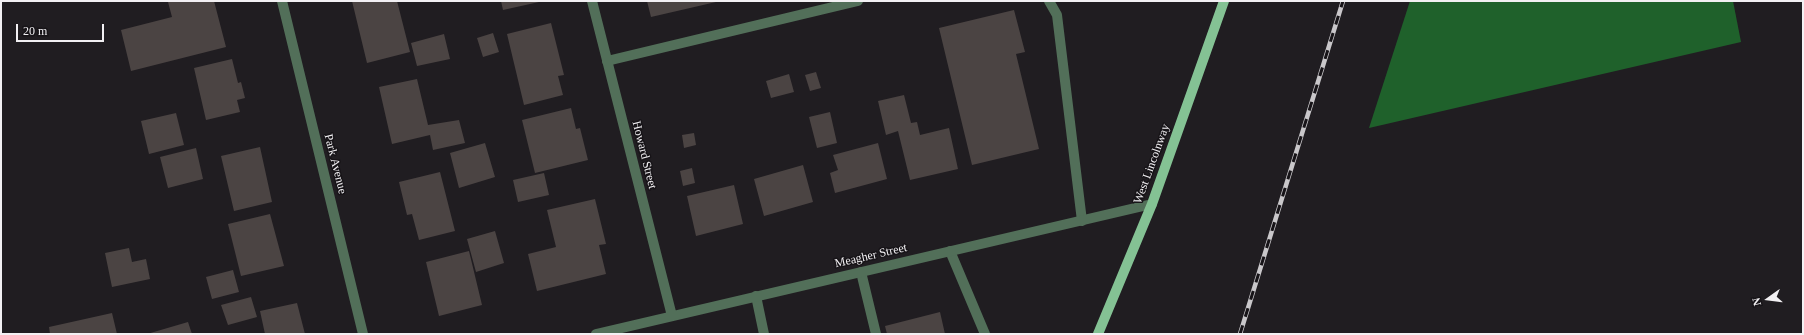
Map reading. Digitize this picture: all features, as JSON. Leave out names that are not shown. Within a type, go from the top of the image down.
[{"type":"main road","name":"West Lincolnway","points":[[1098,334],[1152,204],[1224,1]]},
{"type":"street","name":"Park Avenue","points":[[282,1],[363,334]]},
{"type":"street","name":"Howard Street","points":[[592,1],[672,316]]},
{"type":"street","points":[[607,61],[858,1]]},
{"type":"street","points":[[1049,1],[1057,15],[1082,221]]},
{"type":"street","name":"Meagher Street","points":[[596,334],[1152,204]]},
{"type":"street","points":[[950,252],[984,334]]},
{"type":"street","points":[[861,272],[876,334]]},
{"type":"street","points":[[756,296],[764,334]]},
{"type":"green space","points":[[1410,1],[1733,1],[1741,42],[1369,128]]},
{"type":"building","points":[[214,1],[226,47],[131,71],[121,30],[172,17],[168,2]]},
{"type":"building","points":[[352,1],[397,1],[410,52],[367,63]]},
{"type":"building","points":[[501,1],[539,1],[539,2],[503,10]]},
{"type":"building","points":[[647,1],[716,1],[716,2],[651,17]]},
{"type":"building","points":[[1014,10],[1025,52],[1016,54],[1039,149],[972,165],[939,28]]},
{"type":"building","points":[[551,23],[564,75],[558,76],[563,95],[524,105],[507,34]]},
{"type":"building","points":[[493,33],[499,52],[483,57],[477,38]]},
{"type":"building","points":[[444,34],[450,59],[417,66],[411,43]]},
{"type":"building","points":[[232,59],[238,83],[241,82],[245,98],[237,100],[240,112],[206,120],[194,68]]},
{"type":"building","points":[[816,72],[821,88],[810,91],[805,75]]},
{"type":"building","points":[[789,74],[794,92],[771,98],[766,81]]},
{"type":"building","points":[[417,79],[428,125],[459,120],[465,143],[433,150],[430,135],[392,144],[379,87]]},
{"type":"building","points":[[904,95],[911,123],[917,122],[920,135],[949,128],[958,169],[910,180],[898,131],[886,135],[878,101]]},
{"type":"building","points":[[571,108],[576,129],[580,128],[588,160],[535,173],[522,120]]},
{"type":"building","points":[[830,112],[837,143],[817,148],[809,117]]},
{"type":"building","points":[[176,113],[184,145],[149,154],[141,121]]},
{"type":"building","points":[[694,133],[696,145],[684,148],[682,135]]},
{"type":"building","points":[[485,143],[495,177],[459,188],[450,153]]},
{"type":"building","points":[[878,143],[887,179],[835,193],[830,173],[838,170],[833,155]]},
{"type":"building","points":[[260,147],[272,202],[234,211],[221,156]]},
{"type":"building","points":[[196,148],[203,179],[168,188],[160,157]]},
{"type":"building","points":[[803,165],[813,202],[764,216],[754,179]]},
{"type":"building","points":[[692,168],[695,183],[683,186],[680,171]]},
{"type":"building","points":[[440,172],[455,231],[419,240],[412,214],[407,215],[399,182]]},
{"type":"building","points":[[544,173],[549,195],[518,202],[513,180]]},
{"type":"building","points":[[734,185],[743,224],[696,236],[687,196]]},
{"type":"building","points":[[595,199],[606,244],[599,245],[606,274],[537,291],[528,254],[556,247],[547,210]]},
{"type":"building","points":[[270,214],[284,266],[241,276],[228,224]]},
{"type":"building","points":[[495,231],[504,263],[476,272],[467,239]]},
{"type":"building","points":[[129,248],[132,262],[146,259],[150,279],[112,287],[105,253]]},
{"type":"building","points":[[469,251],[482,305],[439,316],[426,262]]},
{"type":"building","points":[[233,270],[239,292],[212,299],[206,277]]},
{"type":"building","points":[[251,297],[257,317],[228,325],[221,305]]},
{"type":"building","points":[[297,303],[305,334],[265,334],[260,311]]},
{"type":"building","points":[[940,312],[945,334],[887,334],[885,326]]},
{"type":"building","points":[[112,313],[117,334],[50,334],[49,327]]},
{"type":"building","points":[[188,322],[192,334],[147,334]]},
{"type":"railway","points":[[1240,334],[1343,1]]}]
